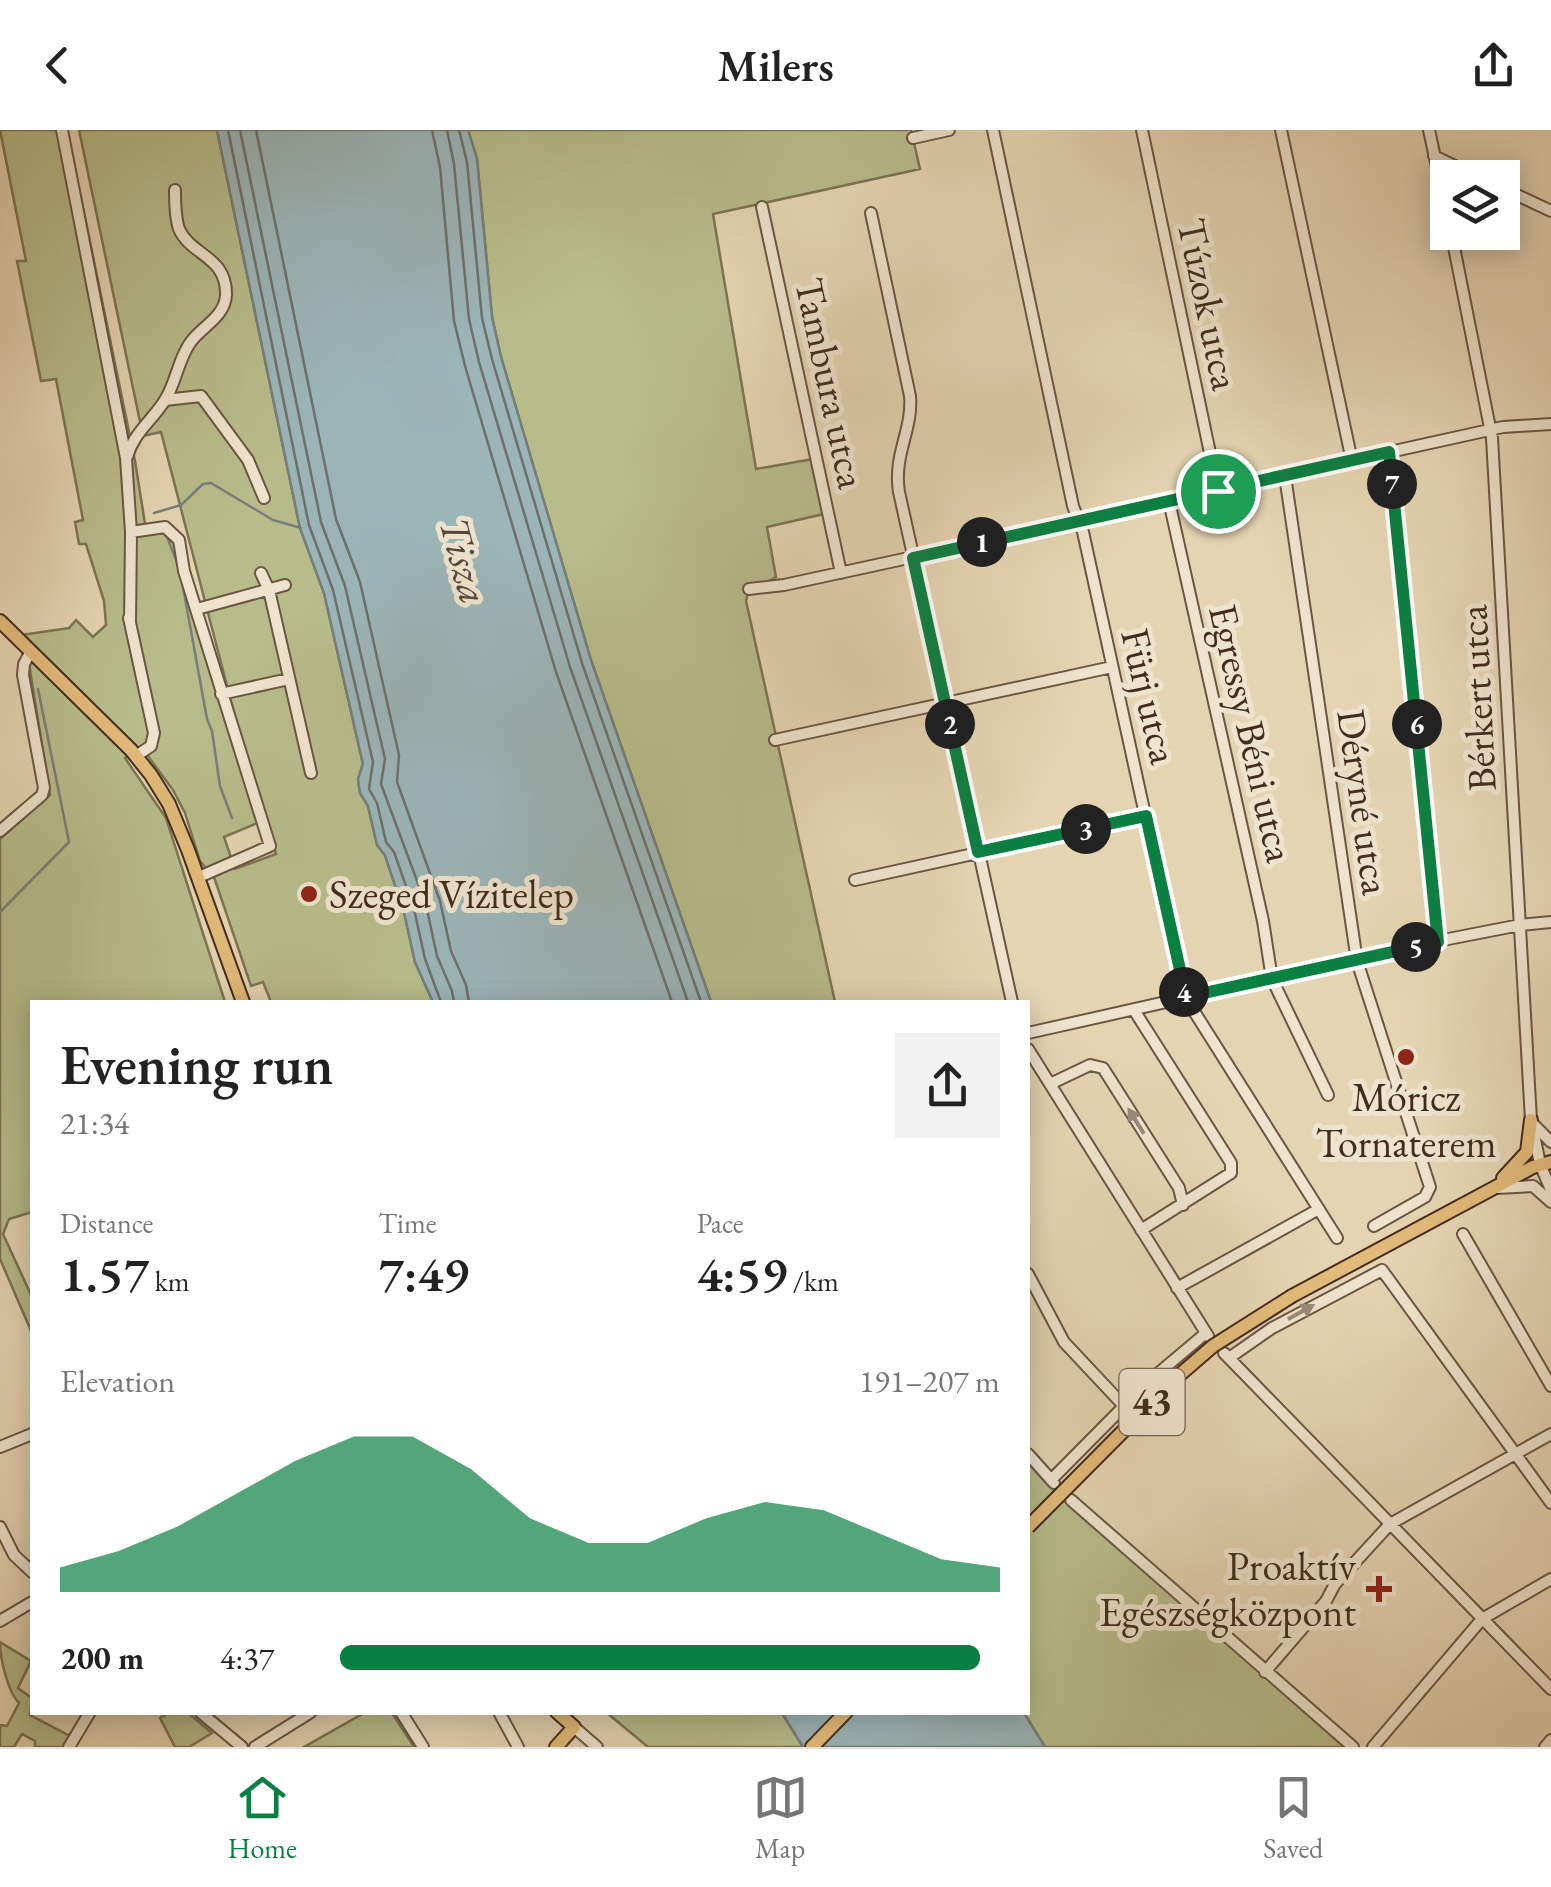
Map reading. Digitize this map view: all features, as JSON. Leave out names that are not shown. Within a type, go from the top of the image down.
[{"type":"main road","points":[[0,621],[136,756],[169,804],[242,1000]]},
{"type":"main road","points":[[1492,1189],[1527,1152],[1531,1120]]},
{"type":"main road","name":"43","points":[[1030,1526],[1176,1378],[1213,1346],[1292,1296],[1546,1163]]},
{"type":"main road","points":[[556,1747],[574,1727],[560,1715]]},
{"type":"main road","points":[[812,1747],[843,1715]]},
{"type":"street","points":[[62,130],[126,458],[131,532],[130,623]]},
{"type":"street","points":[[913,138],[949,130]]},
{"type":"street","name":"Fürj utca","points":[[993,130],[1186,997],[1337,1238]]},
{"type":"street","name":"Túzok utca","points":[[1142,130],[1218,491]]},
{"type":"street","points":[[1281,130],[1352,461]]},
{"type":"street","points":[[1428,130],[1435,160]]},
{"type":"street","points":[[1434,156],[1442,160]]},
{"type":"street","points":[[126,458],[137,432],[165,400],[191,342],[226,301],[222,273],[212,258],[180,230],[175,190]]},
{"type":"street","points":[[1520,196],[1551,211]]},
{"type":"street","name":"Tambura utca","points":[[762,207],[841,572]]},
{"type":"street","points":[[871,213],[911,406],[896,476],[1012,1000]]},
{"type":"street","name":"Bérkert utca","points":[[1454,250],[1492,430],[1531,1120],[1551,1190]]},
{"type":"street","points":[[165,400],[201,396],[248,460],[264,498]]},
{"type":"street","points":[[749,589],[913,558],[1492,430],[1551,424]]},
{"type":"street","points":[[1389,452],[1438,942]]},
{"type":"street","name":"Déryné utca","points":[[1285,476],[1357,961],[1430,1187],[1425,1197],[1374,1226]]},
{"type":"street","name":"Egressy Béni utca","points":[[1170,501],[1263,921],[1272,979],[1328,1095]]},
{"type":"street","points":[[131,532],[157,527],[174,533],[270,846],[199,877]]},
{"type":"street","points":[[261,573],[270,590],[311,773]]},
{"type":"street","points":[[197,609],[285,585]]},
{"type":"street","points":[[123,588],[154,733],[151,746],[136,756]]},
{"type":"street","points":[[0,831],[42,795],[44,784],[23,676],[24,664],[32,653]]},
{"type":"street","points":[[775,740],[1112,667]]},
{"type":"street","points":[[221,694],[289,680]]},
{"type":"street","points":[[0,810],[12,821]]},
{"type":"street","points":[[855,880],[1146,816]]},
{"type":"street","points":[[1030,1034],[1520,924],[1551,922]]},
{"type":"street","points":[[1134,1010],[1231,1163],[1231,1173],[1141,1230]]},
{"type":"street","points":[[1030,1052],[1207,1335],[1190,1344],[1124,1406],[1053,1482],[1030,1456]]},
{"type":"street","points":[[1050,1084],[1090,1065],[1103,1068],[1179,1188],[1183,1205]]},
{"type":"street","points":[[1531,1120],[1551,1142]]},
{"type":"street","points":[[1492,1189],[1533,1186],[1551,1202]]},
{"type":"street","points":[[1177,1288],[1319,1210]]},
{"type":"street","points":[[1463,1234],[1551,1386]]},
{"type":"street","points":[[1551,1503],[1382,1270],[1226,1356],[1551,1689]]},
{"type":"street","points":[[1030,1278],[1064,1342],[1124,1406]]},
{"type":"street","points":[[1265,1672],[1326,1601],[1334,1584],[1390,1524],[1551,1434]]},
{"type":"street","points":[[0,1447],[30,1435]]},
{"type":"street","points":[[1071,1500],[1353,1747]]},
{"type":"street","points":[[0,1527],[14,1555],[30,1570]]},
{"type":"street","points":[[1373,1747],[1482,1620],[1551,1579]]},
{"type":"street","points":[[0,1621],[30,1603]]},
{"type":"street","points":[[69,1747],[88,1715]]},
{"type":"street","points":[[204,1715],[242,1747]]},
{"type":"street","points":[[255,1747],[306,1715]]},
{"type":"street","points":[[402,1715],[423,1747]]},
{"type":"street","points":[[501,1715],[518,1747]]},
{"type":"street","points":[[574,1727],[597,1747]]},
{"type":"street","points":[[1545,1747],[1551,1740]]},
{"type":"green space","points":[[0,130],[67,130],[146,530],[164,530],[175,539],[260,822],[224,837],[235,869],[276,854],[246,759],[161,432],[143,436],[79,130],[217,130],[300,528],[324,593],[363,764],[358,779],[360,793],[404,912],[415,962],[432,1000],[270,1000],[263,982],[251,986],[214,877],[200,861],[185,813],[173,790],[142,748],[125,758],[166,818],[224,1000],[30,1000],[30,1213],[9,1219],[3,1234],[30,1293],[30,1328],[0,1259],[0,839],[50,795],[21,635],[69,628],[76,620],[93,637],[106,625],[104,601],[86,544],[79,544],[75,522],[83,520],[56,379],[41,381],[17,261],[26,261]]},
{"type":"green space","points":[[468,130],[911,130],[920,169],[713,214],[756,469],[813,459],[824,514],[767,527],[776,577],[748,593],[746,601],[835,1000],[710,1000],[591,660],[501,357],[492,317],[477,159]]},
{"type":"green space","points":[[1030,1462],[1073,1509],[1347,1747],[1045,1747],[1025,1715],[1030,1715]]},
{"type":"green space","points":[[0,1642],[30,1660],[18,1688],[30,1697],[30,1715],[70,1736],[64,1747],[35,1747],[35,1741],[22,1734],[14,1747],[0,1747],[0,1725],[7,1726],[19,1703],[11,1691]]},
{"type":"green space","points":[[190,1715],[212,1733],[189,1747],[175,1747],[160,1718]]},
{"type":"green space","points":[[360,1715],[393,1715],[414,1747],[304,1747]]},
{"type":"green space","points":[[609,1715],[783,1715],[803,1747],[648,1747]]},
{"type":"water","name":"Tisza","points":[[217,130],[468,130],[477,159],[492,317],[501,357],[591,660],[710,1000],[432,1000],[415,962],[404,912],[360,793],[358,779],[363,764],[324,593],[300,528]]},
{"type":"water","points":[[783,1715],[1025,1715],[1045,1747],[803,1747]]},
{"type":"waterway","points":[[154,513],[181,505],[203,484],[211,483],[273,520],[301,528]]},
{"type":"waterway","points":[[166,534],[179,568]]},
{"type":"waterway","points":[[181,576],[220,786],[232,818]]},
{"type":"waterway","points":[[0,912],[69,842],[38,689]]},
{"type":"place","name":"Szeged Vízitelep","points":[[309,894]]},
{"type":"place","name":"Móricz Tornaterem","points":[[1406,1057]]},
{"type":"place","name":"Proaktív Egészségközpont","points":[[1379,1589]]},
{"type":"route","points":[[1389,452],[1438,942],[1186,997],[1146,816],[978,852],[913,558],[1218,491],[1389,452]]}]
